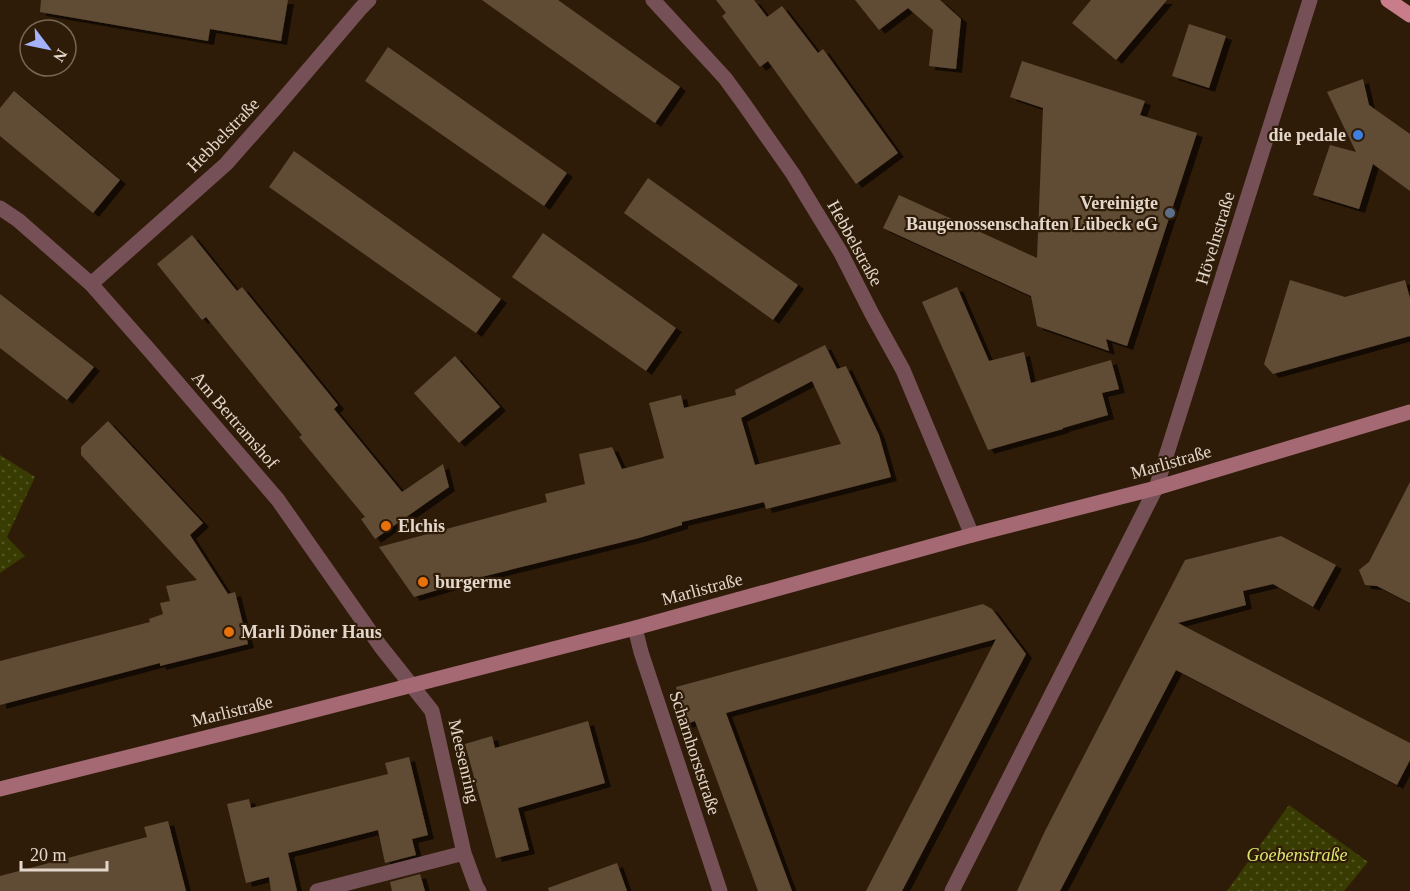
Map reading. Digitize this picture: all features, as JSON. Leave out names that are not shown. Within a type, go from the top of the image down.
[{"type":"main road","points":[[1389,0],[1410,15]]},
{"type":"main road","name":"Marlistraße","points":[[0,789],[635,628],[972,535],[1156,488],[1410,412]]},
{"type":"street","name":"Hebbelstraße","points":[[92,284],[226,164],[369,0]]},
{"type":"street","name":"Hebbelstraße","points":[[653,0],[725,78],[793,174],[841,253],[903,370],[972,535]]},
{"type":"street","name":"Hövelnstraße","points":[[1156,488],[1310,0]]},
{"type":"street","name":"Am Bertramshof","points":[[0,208],[18,220],[92,284],[278,500],[381,647],[412,684]]},
{"type":"street","points":[[952,891],[1156,488]]},
{"type":"street","name":"Scharnhorststraße","points":[[635,628],[640,652],[720,891]]},
{"type":"street","name":"Meesenring","points":[[412,684],[432,711],[464,853],[479,891]]},
{"type":"street","points":[[317,891],[464,853]]},
{"type":"green space","points":[[0,455],[35,477],[7,537],[25,556],[0,573]]},
{"type":"green space","name":"Goebenstraße","points":[[1289,805],[1368,862],[1344,891],[1227,891]]},
{"type":"building","points":[[41,0],[288,0],[281,41],[210,29],[208,41],[40,12]]},
{"type":"building","points":[[482,0],[558,0],[680,87],[655,123]]},
{"type":"building","points":[[716,0],[754,0],[767,17],[782,6],[818,53],[823,49],[898,153],[856,184],[768,61],[760,67],[722,16],[726,13]]},
{"type":"building","points":[[855,0],[940,0],[961,19],[956,69],[929,66],[933,30],[908,8],[879,30]]},
{"type":"building","points":[[1091,0],[1167,0],[1116,60],[1072,23]]},
{"type":"building","points":[[1189,24],[1226,36],[1209,88],[1172,76]]},
{"type":"building","points":[[388,47],[567,173],[544,206],[365,81]]},
{"type":"building","points":[[1022,61],[1145,101],[1140,115],[1197,133],[1127,346],[1106,339],[1109,351],[1037,326],[1031,296],[883,228],[899,195],[1037,258],[1043,108],[1010,97]]},
{"type":"building","points":[[1363,79],[1369,105],[1410,134],[1410,191],[1373,164],[1359,209],[1313,195],[1330,145],[1356,152],[1327,92]]},
{"type":"building","points":[[14,91],[120,180],[93,213],[0,136],[0,108]]},
{"type":"building","points":[[294,151],[501,299],[476,333],[269,187]]},
{"type":"building","points":[[648,178],[798,285],[773,320],[624,213]]},
{"type":"building","points":[[543,233],[676,328],[646,371],[512,277]]},
{"type":"building","points":[[192,235],[237,291],[242,287],[338,405],[334,409],[402,492],[443,464],[449,487],[375,539],[361,519],[365,517],[299,437],[302,435],[206,317],[202,320],[157,264]]},
{"type":"building","points":[[1290,280],[1345,297],[1405,280],[1410,298],[1410,336],[1273,374],[1264,364]]},
{"type":"building","points":[[957,287],[989,361],[1024,352],[1031,383],[1111,360],[1119,389],[1102,393],[1108,415],[988,450],[922,302]]},
{"type":"building","points":[[0,294],[94,367],[67,400],[0,348]]},
{"type":"building","points":[[825,345],[837,369],[846,366],[879,435],[891,477],[766,509],[764,502],[682,522],[682,525],[639,538],[461,582],[414,597],[379,547],[547,502],[545,494],[585,484],[579,454],[612,447],[622,469],[664,458],[649,403],[681,395],[684,408],[736,395],[735,390]],"holes":[[[812,381],[841,444],[755,465],[741,418]]]},
{"type":"building","points":[[455,356],[500,407],[459,443],[414,393]]},
{"type":"building","points":[[108,421],[203,523],[190,535],[228,594],[235,592],[248,644],[160,666],[160,663],[0,705],[0,661],[150,622],[149,619],[163,614],[160,603],[170,601],[166,586],[197,580],[81,455],[81,447]]},
{"type":"building","points":[[1410,482],[1410,603],[1377,586],[1365,585],[1359,570],[1369,562]]},
{"type":"building","points":[[1281,536],[1336,565],[1313,607],[1273,584],[1243,591],[1246,605],[1178,623],[1410,743],[1410,760],[1397,785],[1176,670],[1060,891],[1017,891],[1045,831],[1185,560]]},
{"type":"building","points":[[983,604],[992,609],[1026,654],[902,891],[866,891],[996,639],[726,713],[792,891],[758,891],[695,721],[686,724],[676,687]]},
{"type":"building","points":[[588,721],[605,783],[518,808],[529,850],[496,858],[465,744],[492,736],[495,748]]},
{"type":"building","points":[[409,757],[428,835],[412,839],[416,855],[385,863],[378,830],[288,853],[297,891],[271,891],[269,877],[246,883],[227,804],[249,799],[251,808],[388,774],[385,763]]},
{"type":"building","points":[[168,821],[186,891],[0,891],[0,876],[147,837],[144,827]]},
{"type":"building","points":[[617,863],[627,891],[549,891],[548,888]]},
{"type":"building","points":[[420,874],[425,891],[392,891],[390,882]]},
{"type":"place","name":"die pedale","points":[[1358,135]]},
{"type":"place","name":"Vereinigte Baugenossenschaften Lübeck eG","points":[[1170,213]]},
{"type":"place","name":"Elchis","points":[[386,526]]},
{"type":"place","name":"burgerme","points":[[423,582]]},
{"type":"place","name":"Marli Döner Haus","points":[[229,632]]}]
